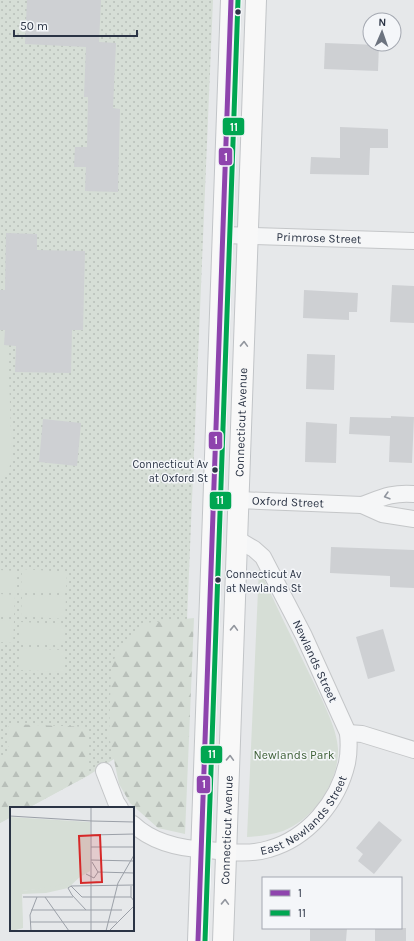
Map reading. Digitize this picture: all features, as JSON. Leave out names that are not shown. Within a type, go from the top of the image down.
[{"type":"main road","name":"Connecticut Avenue","points":[[223,941],[215,851],[214,499],[231,0]]},
{"type":"main road","name":"Connecticut Avenue","points":[[198,941],[215,851],[237,539],[256,0]]},
{"type":"street","name":"Primrose Street","points":[[223,235],[414,241]]},
{"type":"street","name":"Oxford Street","points":[[362,505],[388,495],[402,493],[414,494]]},
{"type":"street","name":"Oxford Street","points":[[214,499],[362,505],[382,514],[414,519]]},
{"type":"street","name":"Newlands Street","points":[[237,539],[254,549],[267,563],[304,636],[348,733]]},
{"type":"street","name":"East Newlands Street","points":[[134,825],[148,835],[163,842],[184,848],[252,852],[268,850],[289,841],[311,826],[334,795],[343,777],[349,749],[348,733]]},
{"type":"street","points":[[348,733],[362,734],[414,750]]},
{"type":"street","points":[[104,771],[119,807]]},
{"type":"green space","points":[[0,0],[213,0],[183,715],[89,775],[30,807],[10,807],[10,818],[0,823]]},
{"type":"green space","points":[[0,334],[4,337],[8,350],[12,458],[9,469],[0,478]]},
{"type":"green space","name":"Newlands Park","points":[[259,568],[327,712],[335,731],[338,749],[337,762],[329,786],[322,798],[305,818],[283,831],[247,837]]},
{"type":"green space","points":[[22,569],[67,572],[66,593],[21,591]]},
{"type":"green space","points":[[0,570],[16,571],[15,592],[0,592]]},
{"type":"green space","points":[[0,594],[15,595],[14,617],[0,616]]},
{"type":"green space","points":[[22,595],[66,597],[65,619],[21,616]]},
{"type":"green space","points":[[194,618],[185,834],[158,828],[130,803],[119,784],[109,736],[111,669],[117,651],[145,623]]},
{"type":"green space","points":[[0,620],[14,621],[13,643],[0,642]]},
{"type":"green space","points":[[20,622],[65,624],[64,645],[19,643]]},
{"type":"green space","points":[[20,648],[64,650],[63,672],[18,670]]},
{"type":"green space","points":[[8,724],[89,727],[89,775],[30,807],[10,807],[10,818],[0,823],[0,755],[8,755]]},
{"type":"building","points":[[27,0],[101,0],[99,42],[116,43],[113,108],[120,109],[118,192],[85,191],[86,167],[74,167],[75,147],[87,147],[88,97],[84,97],[86,47],[25,44]]},
{"type":"building","points":[[325,43],[362,44],[362,52],[379,52],[378,71],[324,69]]},
{"type":"building","points":[[340,127],[388,129],[388,148],[370,148],[369,175],[310,174],[311,157],[340,158]]},
{"type":"building","points":[[6,233],[37,234],[37,250],[85,251],[83,330],[72,330],[71,373],[15,372],[16,346],[4,345],[5,330],[0,330],[0,290],[5,290]]},
{"type":"building","points":[[392,285],[414,286],[414,323],[390,322]]},
{"type":"building","points":[[304,290],[358,293],[357,312],[349,312],[349,320],[303,318]]},
{"type":"building","points":[[307,354],[335,355],[334,390],[306,389]]},
{"type":"building","points":[[391,416],[414,417],[412,463],[389,462],[390,436],[349,434],[350,417],[391,418]]},
{"type":"building","points":[[43,419],[81,423],[77,466],[39,462]]},
{"type":"building","points":[[306,422],[337,424],[336,463],[305,462]]},
{"type":"building","points":[[331,547],[414,550],[414,588],[390,587],[390,576],[330,573]]},
{"type":"building","points":[[383,629],[395,671],[368,679],[356,637]]},
{"type":"building","points":[[379,821],[402,840],[374,874],[358,861],[363,854],[356,848]]},
{"type":"building","points":[[406,928],[406,941],[375,941],[375,929]]},
{"type":"building","points":[[310,929],[347,929],[346,941],[310,941]]},
{"type":"transit line","name":"1","points":[[198,941],[231,0]]},
{"type":"transit line","name":"11","points":[[205,941],[238,0]]},
{"type":"place","name":"Connecticut Av at Oxford St","points":[[215,470]]},
{"type":"place","name":"Connecticut Av at Newlands St","points":[[218,580]]}]
